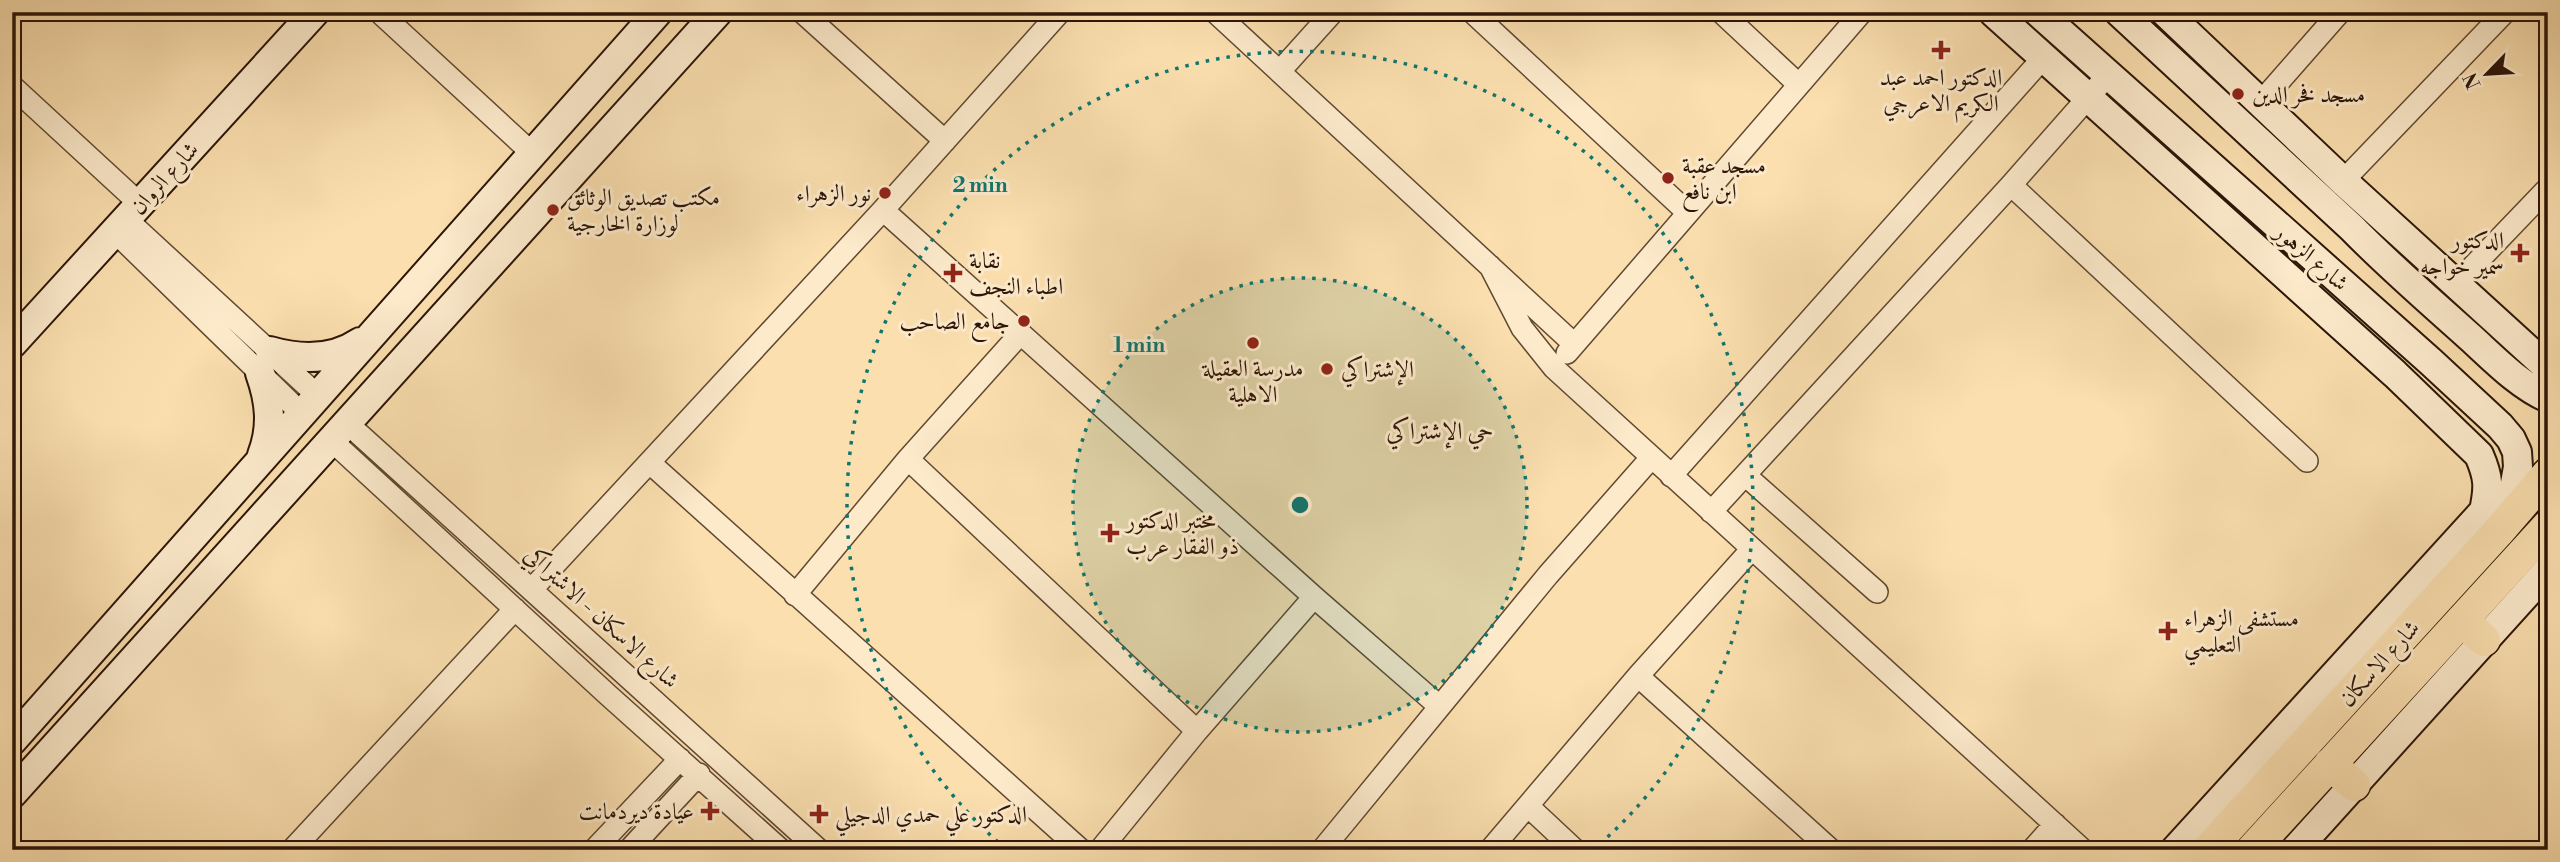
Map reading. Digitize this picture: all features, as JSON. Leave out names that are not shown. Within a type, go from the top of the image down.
[{"type":"main road","name":"شارع الروان","points":[[12,344],[315,12]]},
{"type":"main road","points":[[12,741],[658,12]]},
{"type":"main road","points":[[12,794],[718,12]]},
{"type":"main road","points":[[1993,12],[2395,374],[2479,455],[2487,472],[2489,489],[2484,511],[2398,624],[2175,850]]},
{"type":"main road","name":"شارع الزهور","points":[[2038,12],[2431,362],[2511,439],[2517,452],[2518,467],[2514,489],[2498,532]]},
{"type":"main road","name":"شارع الزهور","points":[[2119,12],[2352,228],[2385,262],[2503,367],[2533,392],[2548,398]]},
{"type":"main road","points":[[2165,12],[2343,181],[2548,368]]},
{"type":"main road","points":[[2188,76],[2208,53]]},
{"type":"main road","points":[[2310,257],[2361,286],[2374,281],[2385,262]]},
{"type":"main road","points":[[438,258],[469,287]]},
{"type":"main road","points":[[260,462],[266,445],[269,418],[265,362],[295,357],[321,357],[354,346],[368,337]]},
{"type":"main road","name":"شارع الاسكان","points":[[2208,850],[2398,624],[2498,532],[2548,474]]},
{"type":"main road","name":"شارع الاسكان","points":[[2252,850],[2330,764],[2473,630],[2548,526]]},
{"type":"main road","points":[[2295,850],[2354,785],[2473,630],[2548,570]]},
{"type":"main road","points":[[2330,764],[2354,785]]},
{"type":"street","points":[[379,12],[533,154]]},
{"type":"street","points":[[802,12],[945,141]]},
{"type":"street","points":[[532,589],[883,210],[1060,12]]},
{"type":"street","points":[[1216,12],[1574,344]]},
{"type":"street","points":[[1280,71],[1333,12]]},
{"type":"street","points":[[1472,12],[1687,212]]},
{"type":"street","points":[[1721,12],[1798,84]]},
{"type":"street","points":[[1554,368],[1862,12]]},
{"type":"street","points":[[2262,102],[2340,12]]},
{"type":"street","points":[[2343,181],[2505,12]]},
{"type":"street","points":[[1671,476],[2043,58]]},
{"type":"street","points":[[1711,512],[2011,185],[2108,75]]},
{"type":"street","points":[[12,86],[127,218],[309,404]]},
{"type":"street","points":[[2011,185],[2308,461]]},
{"type":"street","points":[[2456,284],[2548,188]]},
{"type":"street","points":[[883,210],[1439,706]]},
{"type":"street","points":[[1490,266],[1522,328],[1554,368],[2083,850]]},
{"type":"street","points":[[795,595],[908,459],[1020,334]]},
{"type":"street","points":[[340,433],[514,609],[781,850]]},
{"type":"street","name":"شارع الاسكان - الاشتراكي","points":[[340,433],[532,589],[819,850]]},
{"type":"street","points":[[1322,850],[1548,575],[1651,458]]},
{"type":"street","points":[[908,459],[1197,731]]},
{"type":"street","points":[[650,463],[1081,850]]},
{"type":"street","points":[[1745,475],[1877,592]]},
{"type":"street","points":[[1490,850],[1638,676],[1751,550]]},
{"type":"street","points":[[1100,850],[1197,731],[1314,597]]},
{"type":"street","points":[[292,850],[514,609]]},
{"type":"street","points":[[608,695],[626,674]]},
{"type":"street","points":[[1638,676],[1831,850]]},
{"type":"street","points":[[594,850],[680,759]]},
{"type":"street","points":[[629,850],[699,774]]},
{"type":"street","points":[[1529,807],[1575,850]]},
{"type":"street","points":[[2032,850],[2055,824]]},
{"type":"place","name":"الدكتور احمد عبد الكريم الاعرجي","points":[[1941,50]]},
{"type":"place","name":"مسجد فخر الدين","points":[[2238,94]]},
{"type":"place","name":"مسجد عقبة ابن نافع","points":[[1668,178]]},
{"type":"place","name":"نور الزهراء","points":[[885,193]]},
{"type":"place","name":"مكتب تصديق الوثائق لوزارة الخارجية","points":[[553,210]]},
{"type":"place","name":"الدكتور سمير خواجه","points":[[2520,253]]},
{"type":"place","name":"نقابة اطباء النجف","points":[[953,273]]},
{"type":"place","name":"جامع الصاحب","points":[[1024,321]]},
{"type":"place","name":"مدرسة العقيلة الاهلية","points":[[1253,343]]},
{"type":"place","name":"الإشتراكي","points":[[1327,369]]},
{"type":"place","name":"مختبر الدكتور ذو الفقار عرب","points":[[1110,533]]},
{"type":"place","name":"مستشفى الزهراء التعليمي","points":[[2168,631]]},
{"type":"place","name":"عيادة ديردمانت","points":[[710,811]]},
{"type":"place","name":"الدكتور علي حمدي الدجيلي","points":[[819,814]]},
{"type":"district","name":"حي الإشتراكي","points":[[1440,431]]}]
